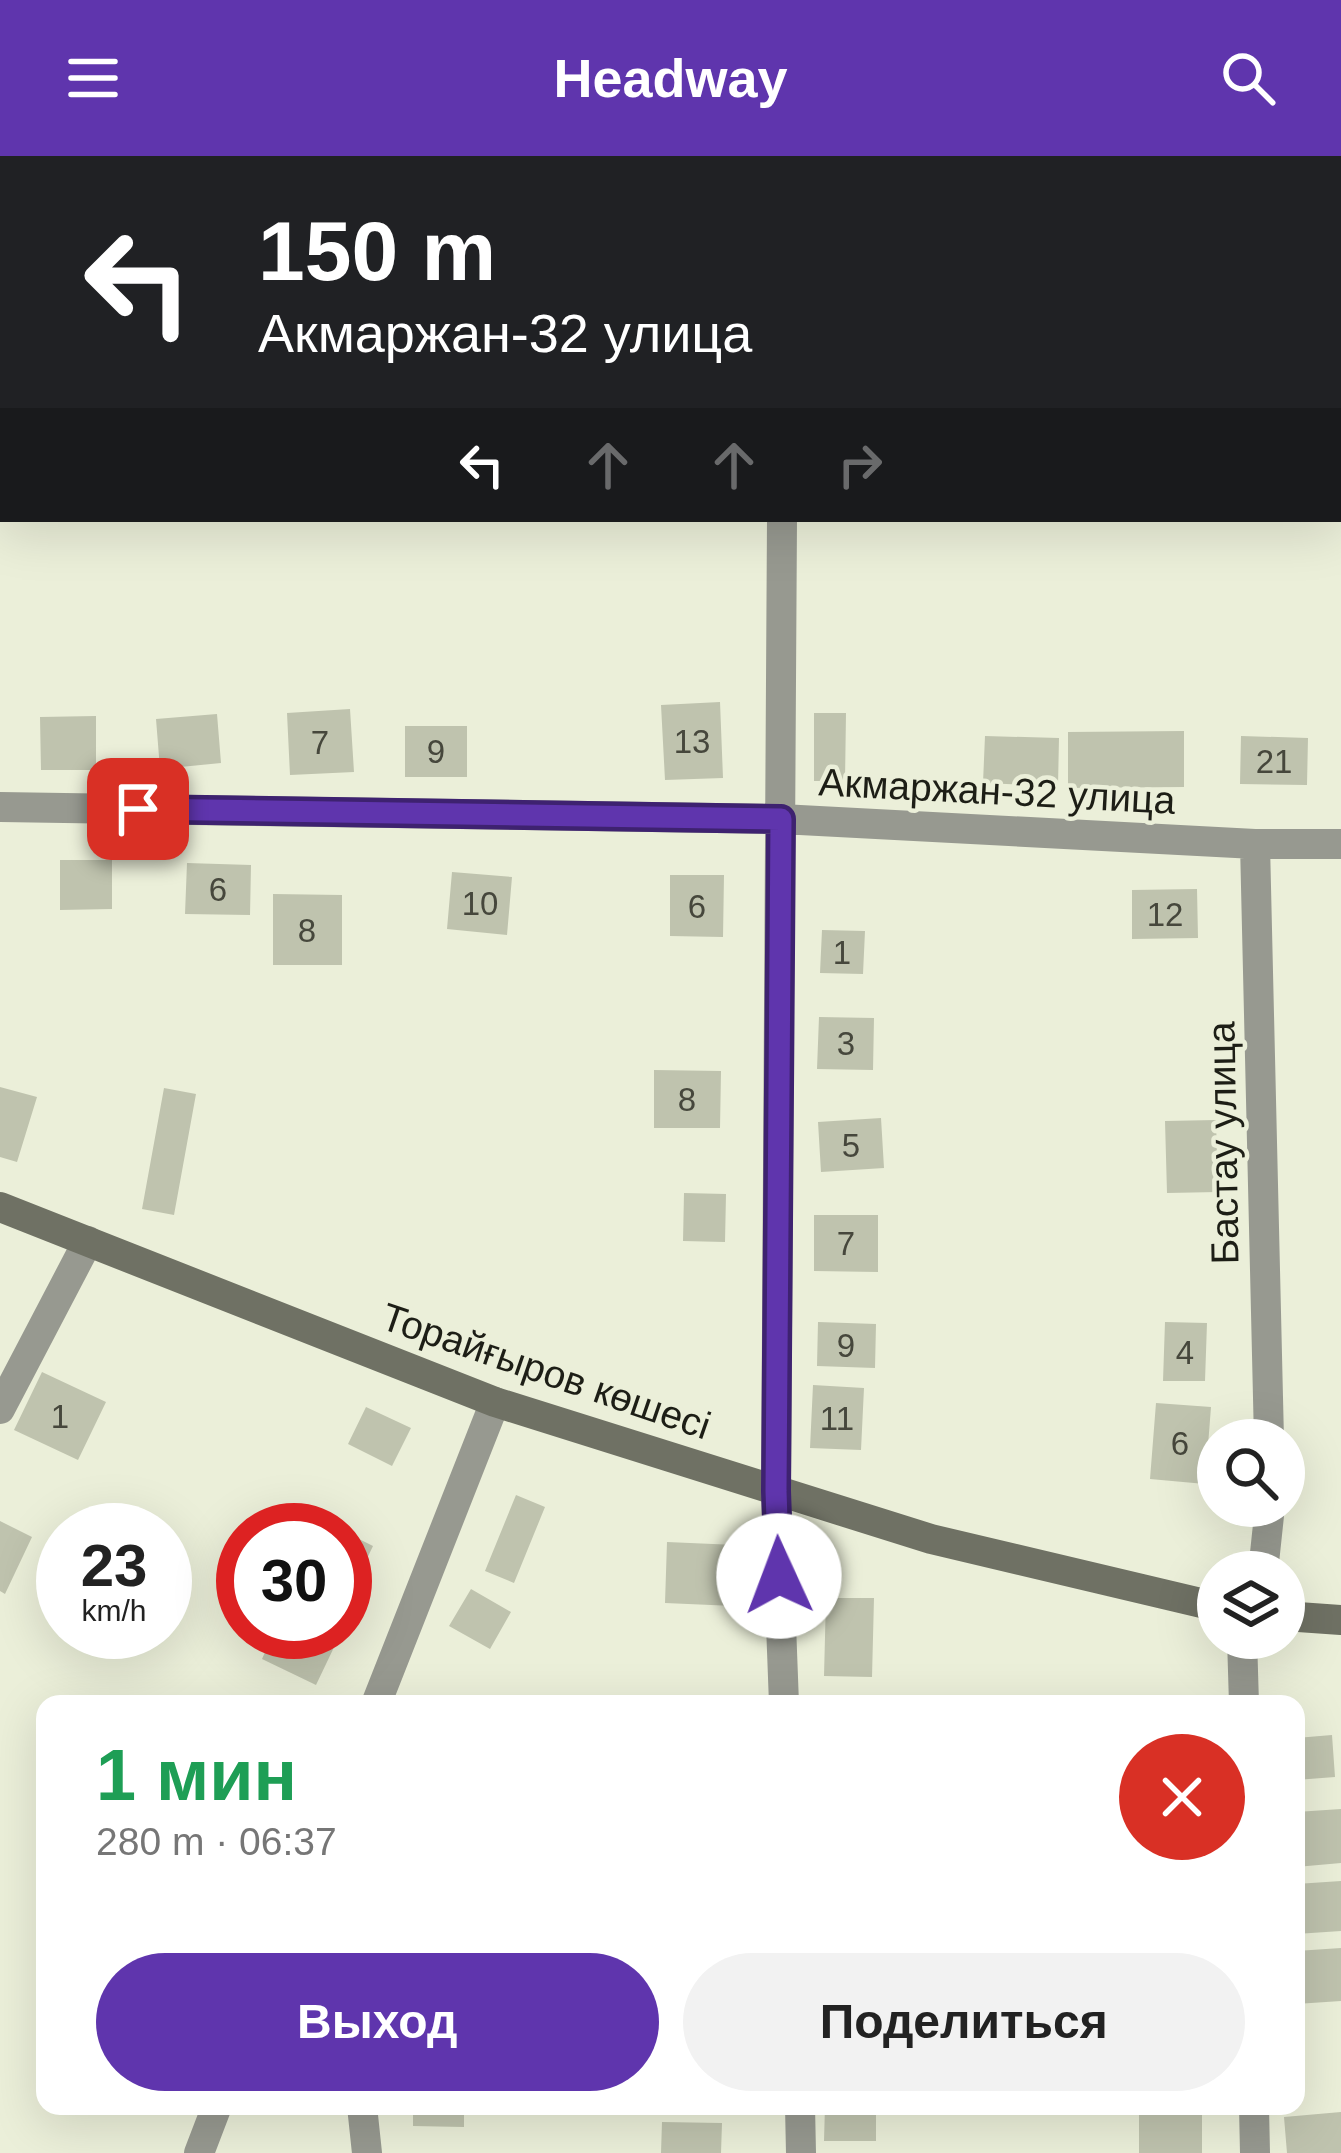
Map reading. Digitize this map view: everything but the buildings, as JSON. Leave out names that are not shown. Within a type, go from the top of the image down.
[{"type":"street","points":[[782,522],[776,1491],[784,1695]]},
{"type":"street","name":"Акмаржан-32 улица","points":[[0,807],[781,819],[1255,844],[1341,844]]},
{"type":"street","name":"Бастау улица","points":[[1255,844],[1269,1419]]},
{"type":"street","name":"Торайғыров көшесі","points":[[0,1207],[495,1402],[931,1539],[1197,1602]]},
{"type":"street","points":[[0,1409],[88,1241]]},
{"type":"street","points":[[380,1695],[495,1402]]},
{"type":"street","points":[[1305,1618],[1341,1621]]},
{"type":"street","points":[[1243,1659],[1244,1695]]},
{"type":"street","points":[[199,2153],[214,2115]]},
{"type":"street","points":[[363,2115],[367,2153]]},
{"type":"street","points":[[800,2115],[801,2153]]},
{"type":"street","points":[[1253,2115],[1255,2153]]},
{"type":"route","points":[[138,809],[781,819],[779,1576]]}]
